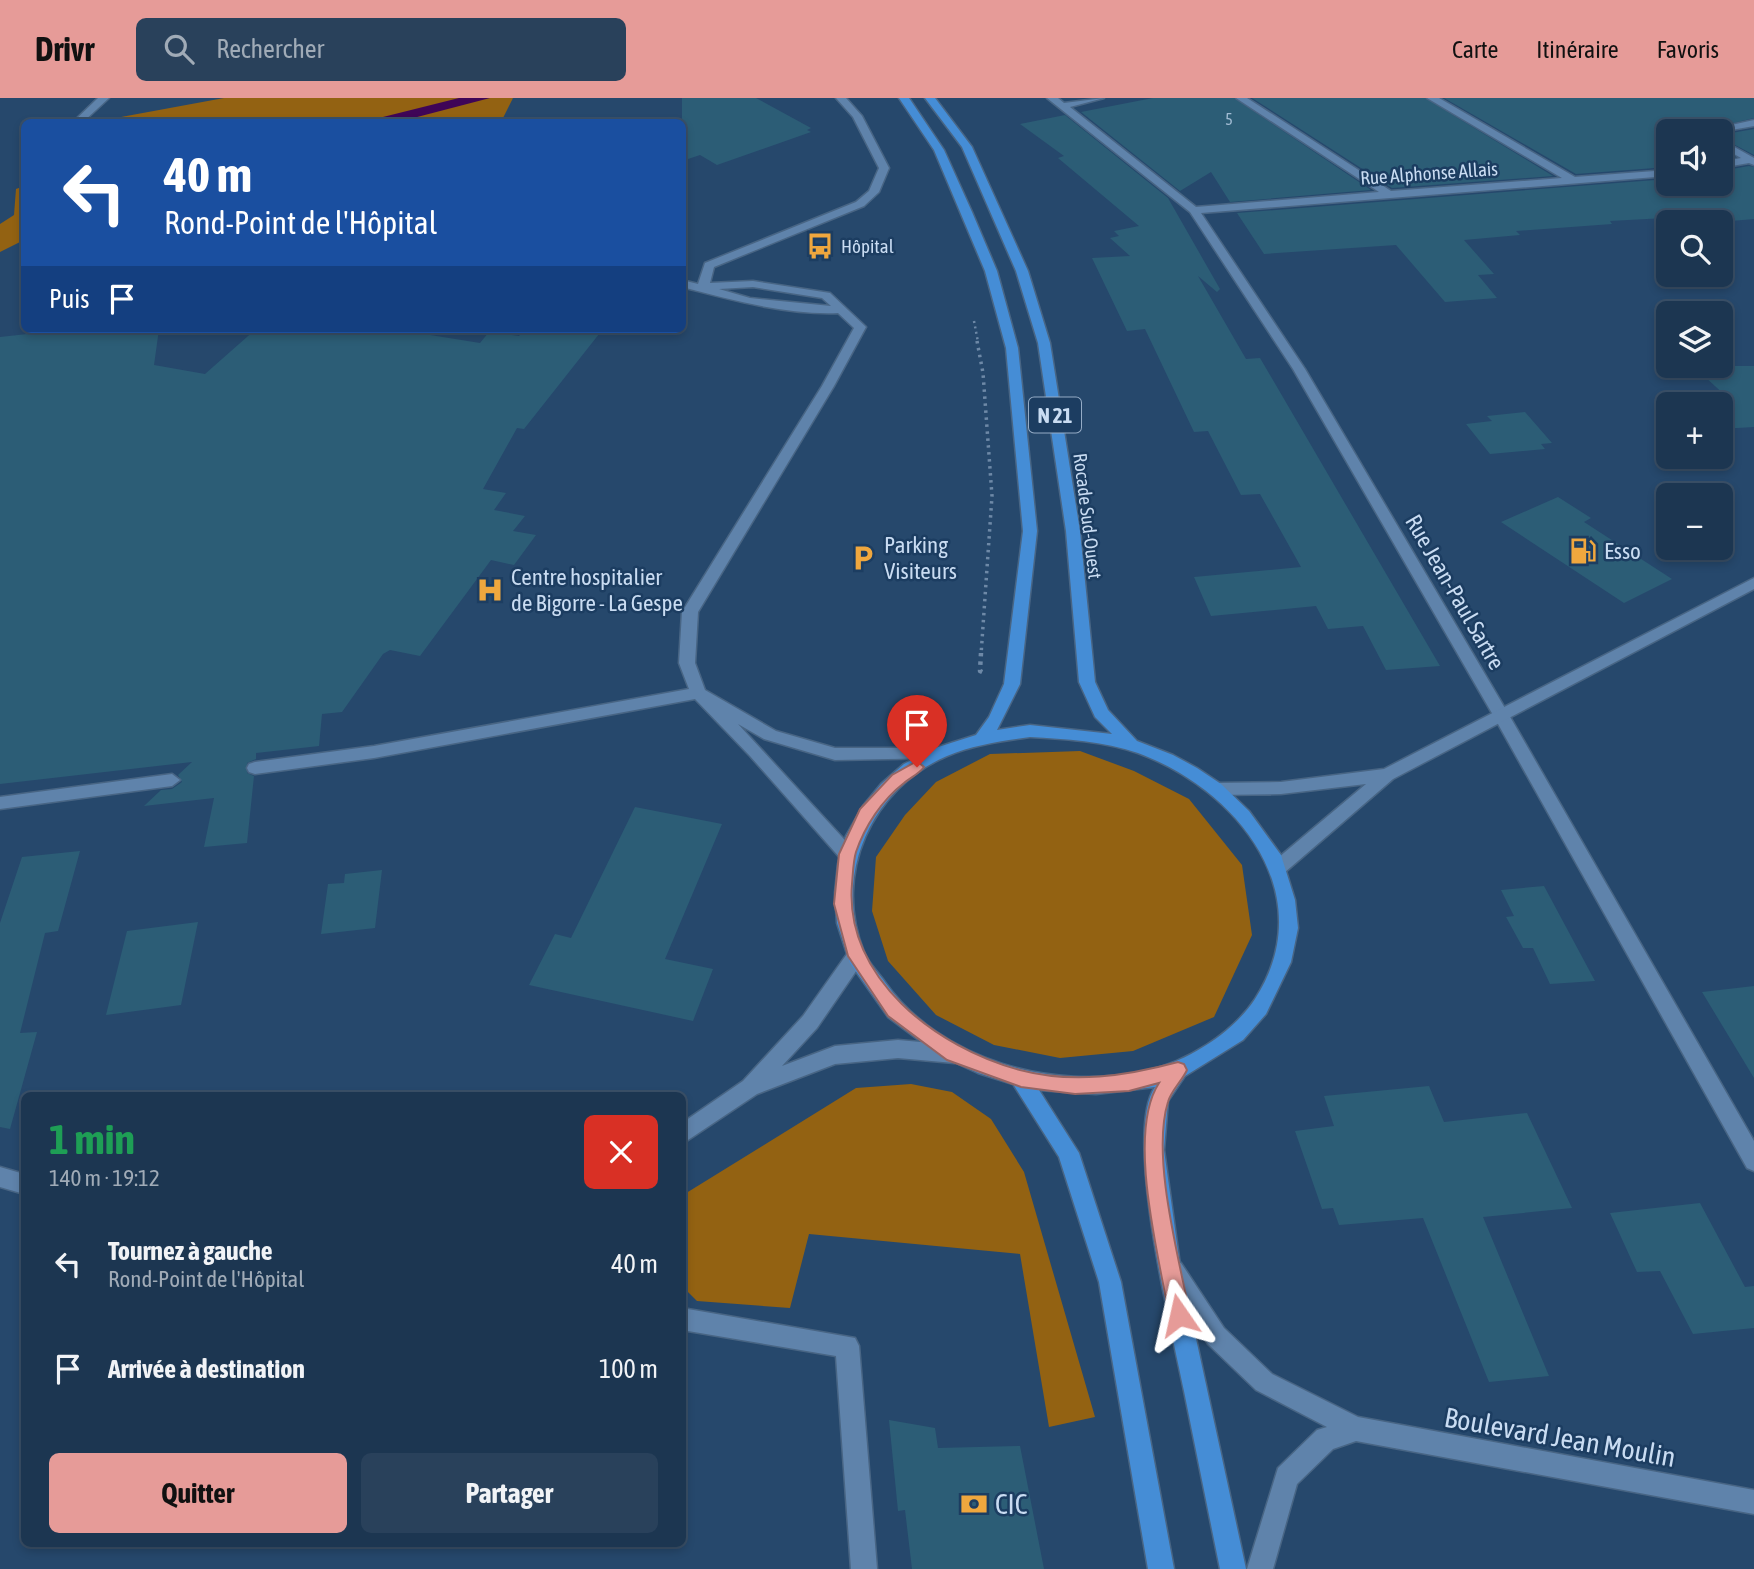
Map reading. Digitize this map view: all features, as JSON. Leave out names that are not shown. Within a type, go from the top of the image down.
[{"type":"main road","name":"N 21","points":[[904,98],[939,150],[967,212],[991,271],[1012,348],[1030,531],[1012,684],[996,719],[982,738]]},
{"type":"main road","name":"Rocade Sud-Ouest","points":[[930,98],[967,147],[1022,271],[1044,343],[1073,531],[1087,682],[1101,713],[1130,743]]},
{"type":"main road","points":[[1030,731],[1068,732],[1130,743],[1176,762],[1217,789],[1253,825],[1278,867],[1289,925],[1277,983],[1239,1034],[1178,1070],[1129,1083],[1088,1086],[1021,1079],[954,1054],[894,1010],[856,956],[842,904],[847,854],[866,813],[897,779],[936,754],[982,738],[1030,731]]},
{"type":"main road","points":[[1178,1070],[1158,1099],[1154,1150],[1169,1265],[1233,1569]]},
{"type":"main road","points":[[1021,1079],[1068,1153],[1110,1283],[1161,1569]]},
{"type":"street","points":[[81,119],[104,98]]},
{"type":"street","points":[[703,286],[709,264],[860,204],[874,192],[884,168],[864,127],[841,98]]},
{"type":"street","points":[[1057,102],[1099,98]]},
{"type":"street","points":[[1241,98],[1387,193]]},
{"type":"street","points":[[1432,98],[1572,180]]},
{"type":"street","name":"Rue Jean-Paul Sartre","points":[[1057,102],[1194,211],[1321,402],[1754,1161]]},
{"type":"street","points":[[1733,127],[1754,123]]},
{"type":"street","points":[[1733,150],[1752,161]]},
{"type":"street","points":[[1733,163],[1752,161]]},
{"type":"street","name":"Rue Alphonse Allais","points":[[1194,211],[1387,193],[1656,174]]},
{"type":"street","points":[[686,284],[703,286],[749,301],[818,310],[842,309]]},
{"type":"street","points":[[703,286],[753,284],[826,295],[860,327],[828,386],[690,612],[687,663],[698,693],[756,752],[847,854]]},
{"type":"street","points":[[1278,867],[1322,833],[1387,775],[1754,583]]},
{"type":"street","points":[[255,768],[373,752],[698,693],[770,735],[835,754],[936,754]]},
{"type":"street","points":[[1217,789],[1281,788],[1387,775]]},
{"type":"street","points":[[0,803],[172,780]]},
{"type":"street","points":[[686,1132],[750,1087],[810,1022],[856,956]]},
{"type":"street","points":[[750,1087],[835,1055],[898,1049],[954,1054]]},
{"type":"street","points":[[0,1177],[21,1183]]},
{"type":"street","name":"Boulevard Jean Moulin","points":[[1169,1265],[1216,1336],[1264,1382],[1356,1429],[1754,1502]]},
{"type":"street","points":[[686,1320],[847,1346],[864,1569]]},
{"type":"street","name":"Boulevard Jean Moulin","points":[[1260,1569],[1287,1477],[1326,1438],[1356,1429]]},
{"type":"path","points":[[973,320],[983,373],[992,496],[980,671],[1012,684]]},
{"type":"shaded area","points":[[224,98],[513,98],[502,119],[110,119]]},
{"type":"shaded area","points":[[459,98],[490,98],[410,119],[375,119]]},
{"type":"shaded area","points":[[21,187],[21,242],[0,252],[0,224],[14,215],[16,189]]},
{"type":"shaded area","points":[[1080,751],[1134,771],[1189,799],[1242,865],[1252,935],[1214,1017],[1133,1051],[1060,1058],[994,1045],[936,1015],[888,961],[872,911],[876,857],[905,815],[936,782],[990,754]]},
{"type":"shaded area","points":[[911,1084],[952,1092],[991,1119],[1024,1172],[1095,1417],[1049,1427],[1020,1254],[809,1234],[790,1308],[697,1301],[686,1290],[686,1193],[856,1088]]},
{"type":"building","points":[[682,98],[756,98],[811,128],[807,130],[811,132],[717,165],[700,155],[686,160],[686,119],[682,119]]},
{"type":"building","points":[[1153,98],[1234,98],[1371,190],[1230,202],[1211,172],[1180,191],[1081,112]]},
{"type":"building","points":[[1252,98],[1425,98],[1553,176],[1392,188]]},
{"type":"building","points":[[1444,98],[1754,98],[1754,118],[1733,123],[1733,119],[1656,119],[1656,168],[1576,174]]},
{"type":"building","points":[[1065,115],[1168,198],[1220,289],[1217,292],[1198,276],[1246,359],[1260,358],[1440,666],[1386,670],[1363,626],[1328,629],[1316,606],[1211,616],[1194,577],[1301,567],[1260,494],[1241,495],[1208,431],[1194,432],[1145,329],[1127,331],[1092,258],[1130,256],[1110,238],[1119,236],[1114,231],[1139,226],[1058,158],[1064,156],[1020,124]]},
{"type":"building","points":[[1754,129],[1754,155],[1733,144],[1733,133]]},
{"type":"building","points":[[1754,167],[1754,219],[1733,221],[1733,210],[1656,210],[1656,218],[1516,231],[1520,235],[1464,240],[1494,274],[1478,275],[1497,298],[1445,302],[1396,245],[1264,254],[1237,213],[1656,180],[1656,196],[1733,196],[1733,169]]},
{"type":"building","points":[[36,333],[158,333],[154,365],[205,374],[251,333],[418,333],[480,343],[488,333],[519,336],[522,333],[600,333],[524,429],[517,428],[483,489],[506,493],[494,510],[525,516],[513,531],[536,535],[514,565],[491,560],[420,656],[390,650],[383,654],[342,712],[322,714],[319,746],[256,753],[256,759],[247,763],[247,773],[254,776],[247,843],[204,847],[214,798],[144,806],[161,790],[172,789],[182,782],[178,775],[192,762],[0,784],[0,337]]},
{"type":"building","points":[[1733,366],[1754,366],[1754,427],[1733,428],[1733,392],[1722,392],[1706,378],[1733,378]]},
{"type":"building","points":[[1525,412],[1552,443],[1541,444],[1545,449],[1490,454],[1466,424],[1492,421],[1487,416]]},
{"type":"building","points":[[1558,497],[1591,518],[1584,522],[1672,579],[1624,603],[1501,522]]},
{"type":"building","points":[[635,807],[722,824],[665,959],[713,969],[693,1021],[529,985],[555,934],[571,938]]},
{"type":"building","points":[[80,851],[58,931],[45,933],[20,1033],[37,1032],[10,1129],[0,1127],[0,923],[22,857]]},
{"type":"building","points":[[382,870],[375,928],[321,934],[328,884],[344,883],[345,874]]},
{"type":"building","points":[[1544,886],[1595,981],[1550,984],[1533,948],[1523,948],[1506,917],[1514,916],[1501,890]]},
{"type":"building","points":[[198,922],[181,1005],[106,1015],[127,931]]},
{"type":"building","points":[[1754,986],[1754,1078],[1702,992]]},
{"type":"building","points":[[1429,1086],[1444,1122],[1527,1113],[1572,1208],[1483,1217],[1549,1376],[1489,1382],[1423,1218],[1339,1225],[1333,1208],[1322,1209],[1295,1131],[1334,1126],[1324,1096]]},
{"type":"building","points":[[1700,1203],[1745,1287],[1754,1286],[1754,1328],[1693,1334],[1660,1271],[1637,1272],[1610,1213]]},
{"type":"building","points":[[889,1420],[935,1428],[938,1448],[1020,1446],[1044,1569],[912,1569],[905,1510],[898,1511]]},
{"type":"place","name":"Hôpital","points":[[820,246]]},
{"type":"place","name":"Esso","points":[[1583,551]]},
{"type":"place","name":"Parking Visiteurs","points":[[863,558]]},
{"type":"place","name":"Centre hospitalier de Bigorre - La Gespe","points":[[490,590]]},
{"type":"place","name":"CIC","points":[[974,1504]]},
{"type":"route","points":[[917,767],[897,779],[866,813],[847,854],[842,904],[856,956],[894,1010],[954,1054],[1021,1079],[1075,1086],[1129,1083],[1178,1070],[1158,1099],[1154,1150],[1169,1265],[1179,1315]]}]
